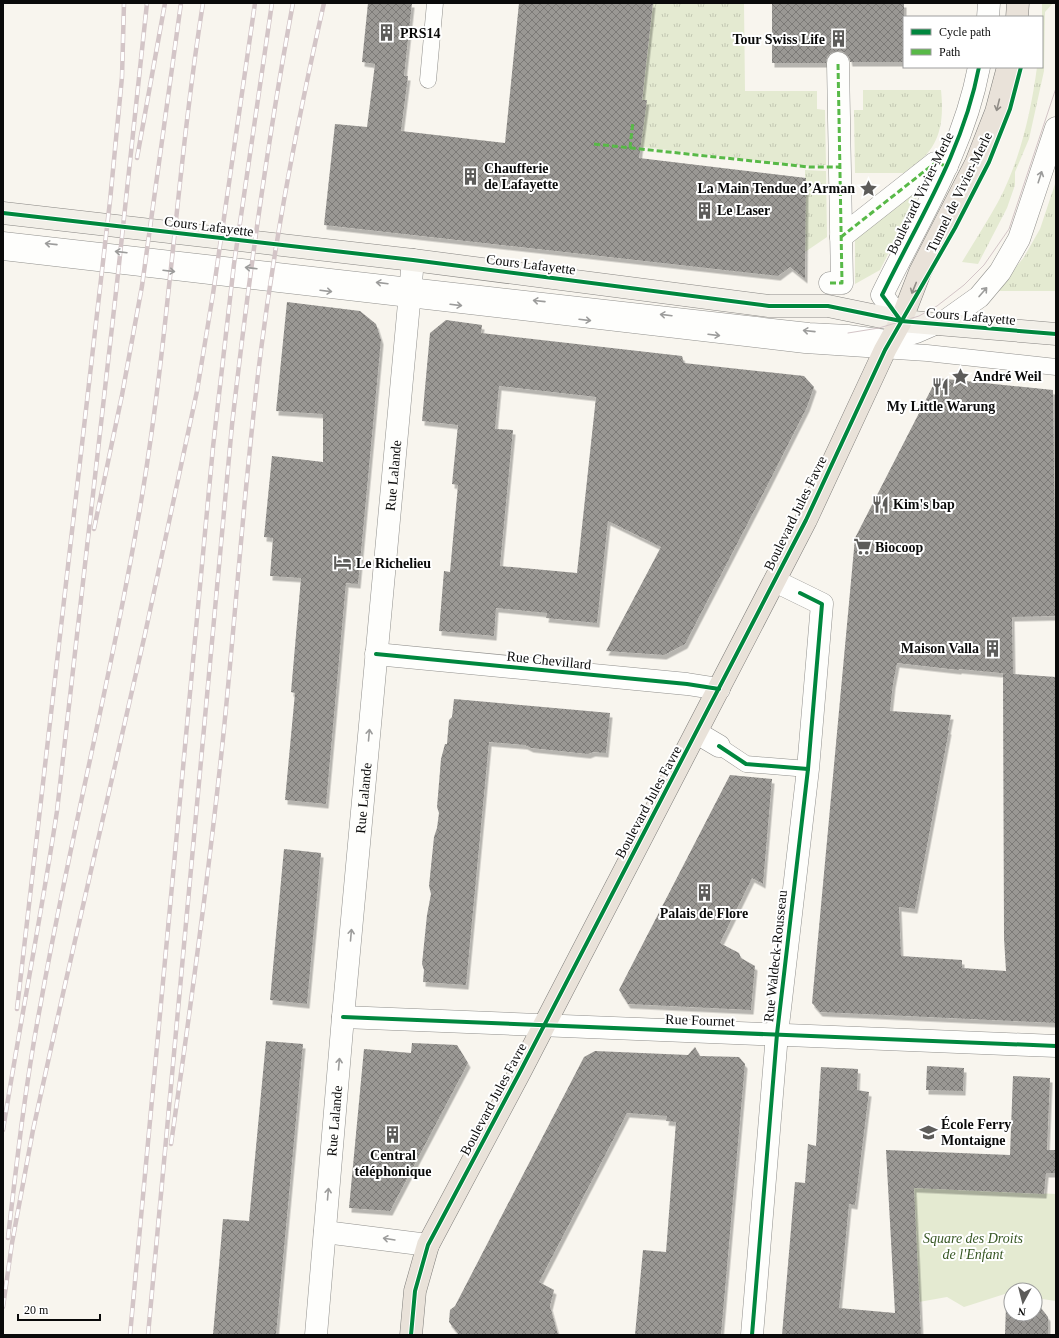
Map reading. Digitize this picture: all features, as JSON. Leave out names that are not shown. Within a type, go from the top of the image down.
[{"type":"main road","points":[[1017,16],[1018,3]]},
{"type":"main road","name":"Tunnel de Vivier-Merle","points":[[894,339],[920,272],[976,163],[996,112],[1008,68]]},
{"type":"main road","name":"Cours Lafayette","points":[[3,213],[413,260],[769,306],[828,306],[894,339],[941,324],[1056,334]]},
{"type":"main road","name":"Boulevard Jules Favre","points":[[412,1335],[415,1291],[428,1245],[697,733],[806,520],[894,339]]},
{"type":"street","points":[[988,16],[989,3]]},
{"type":"street","points":[[830,283],[842,283],[838,63]]},
{"type":"street","name":"Boulevard Vivier-Merle","points":[[894,339],[882,295],[947,166],[968,112],[979,68]]},
{"type":"street","points":[[941,324],[979,297],[1000,272],[1016,246],[1056,128]]},
{"type":"street","points":[[841,237],[935,163],[947,166]]},
{"type":"street","name":"Rue Lalande","points":[[316,1335],[343,1017],[413,260]]},
{"type":"street","name":"Rue Waldeck-Rousseau","points":[[752,1335],[777,1034],[808,769],[822,604],[774,580]]},
{"type":"street","name":"Rue Chevillard","points":[[376,654],[687,684],[719,689]]},
{"type":"street","points":[[697,733],[719,746]]},
{"type":"street","name":"Rue Fournet","points":[[343,1017],[545,1024],[1056,1046]]},
{"type":"street","points":[[325,1232],[428,1245]]},
{"type":"lane","points":[[428,80],[435,3]]},
{"type":"lane","points":[[3,240],[811,346],[855,348],[894,339]]},
{"type":"lane","points":[[3,252],[409,293],[894,339],[927,353],[1056,367]]},
{"type":"lane","points":[[719,746],[746,764],[808,769]]},
{"type":"green space","points":[[653,3],[744,3],[745,91],[817,91],[817,109],[825,110],[826,165],[805,166],[634,146],[642,100]]},
{"type":"green space","points":[[1042,3],[1053,3],[1045,12],[1044,71],[1029,139],[1015,172],[1015,185],[1007,208],[978,264],[962,262],[998,202],[1013,170],[1028,119],[1037,68],[1043,68]]},
{"type":"green space","points":[[863,90],[941,90],[942,113],[940,129],[934,143],[921,159],[904,173],[855,173],[854,110],[863,110]]},
{"type":"green space","points":[[805,170],[826,171],[827,237],[805,252]]},
{"type":"green space","points":[[925,181],[880,270],[855,284],[855,236]]},
{"type":"green space","points":[[1056,181],[1056,291],[997,291],[1024,257],[1040,229]]},
{"type":"green space","name":"Square des Droits de l'Enfant","points":[[910,1187],[1056,1194],[1056,1301],[1043,1299],[1043,1282],[1003,1282],[1003,1295],[964,1307],[947,1297],[919,1302]]},
{"type":"building","points":[[368,3],[412,3],[404,76],[408,76],[401,131],[505,143],[519,3],[653,3],[642,100],[647,100],[639,158],[806,178],[805,279],[790,267],[778,276],[324,225],[335,124],[367,127],[375,64],[362,62]]},
{"type":"building","name":"Tour Swiss Life","points":[[772,3],[904,3],[903,62],[850,62],[849,57],[844,52],[838,51],[831,53],[827,57],[826,63],[772,63]]},
{"type":"building","points":[[287,302],[360,311],[376,324],[381,340],[358,584],[346,583],[326,804],[285,800],[295,693],[291,692],[301,578],[270,576],[273,538],[264,537],[272,456],[323,462],[323,414],[276,411]]},
{"type":"building","points":[[446,320],[482,325],[481,333],[682,356],[684,363],[804,376],[814,387],[807,407],[685,644],[664,655],[606,651],[661,547],[608,521],[597,623],[546,618],[547,613],[496,608],[494,636],[439,631],[444,571],[450,572],[458,485],[452,484],[458,425],[422,421],[430,333]],"holes":[[[499,386],[596,397],[577,573],[500,566],[513,430],[495,429]]]},
{"type":"building","points":[[937,378],[1053,390],[1056,616],[1012,617],[1013,674],[1056,677],[1056,1023],[820,1012],[812,1003],[855,538]],"holes":[[[897,663],[1003,673],[1004,938],[1006,971],[962,968],[962,960],[901,956],[899,907],[915,909],[951,715],[890,711]]]},
{"type":"building","points":[[454,699],[610,713],[606,753],[593,752],[588,754],[531,748],[525,745],[489,742],[466,985],[423,982],[424,970],[422,964],[427,915],[431,894],[429,886],[434,837],[439,813],[437,807],[441,759],[445,744],[447,744],[449,720],[452,717]]},
{"type":"building","name":"Palais de Flore","points":[[730,775],[772,779],[763,884],[752,878],[720,943],[739,953],[741,958],[755,966],[751,1010],[628,1004],[619,990]]},
{"type":"building","points":[[284,849],[321,853],[307,1004],[270,1000]]},
{"type":"building","points":[[266,1041],[303,1044],[276,1335],[213,1335],[223,1219],[249,1221]]},
{"type":"building","name":"Central téléphonique","points":[[412,1043],[457,1045],[468,1063],[390,1211],[349,1208],[364,1049],[411,1053]]},
{"type":"building","points":[[695,1047],[700,1056],[739,1057],[745,1064],[721,1335],[635,1335],[643,1250],[666,1252],[676,1122],[666,1121],[667,1116],[627,1113],[539,1282],[554,1290],[550,1306],[558,1335],[459,1335],[449,1322],[450,1310],[455,1306],[584,1057],[595,1051],[688,1055]]},
{"type":"building","points":[[927,1066],[964,1068],[963,1091],[926,1090]]},
{"type":"building","points":[[821,1067],[858,1069],[857,1090],[869,1092],[855,1205],[849,1204],[839,1308],[895,1313],[886,1150],[1010,1155],[1013,1076],[1050,1078],[1047,1150],[1056,1150],[1056,1173],[1046,1173],[1044,1194],[914,1188],[921,1335],[782,1335],[795,1182],[805,1183],[808,1144],[816,1146]]},
{"type":"building","points":[[1043,1310],[1048,1317],[1048,1335],[1005,1335],[1005,1322],[1043,1322]]},
{"type":"tram line","points":[[848,333],[879,328],[919,316],[937,306],[964,285],[984,265],[1009,229],[1056,88]]},
{"type":"railway","points":[[17,1009],[110,201],[122,77],[124,3]]},
{"type":"railway","points":[[3,1130],[57,811],[147,3]]},
{"type":"railway","points":[[137,158],[165,3]]},
{"type":"railway","points":[[94,529],[122,395],[142,286],[181,3]]},
{"type":"railway","points":[[8,1238],[22,1120],[36,1031],[53,939],[119,623],[142,496],[159,373],[186,126],[203,3]]},
{"type":"railway","points":[[3,1307],[12,1243],[33,1130],[145,634],[197,391],[213,294],[255,3]]},
{"type":"railway","points":[[130,1335],[213,447],[234,264],[272,3]]},
{"type":"railway","points":[[148,1335],[232,425],[259,214],[293,3]]},
{"type":"railway","points":[[171,1144],[217,798],[250,449],[261,350],[288,176],[324,3]]},
{"type":"marked path","points":[[830,283],[842,283],[838,63]]},
{"type":"marked path","points":[[630,148],[633,121]]},
{"type":"marked path","points":[[594,144],[809,167],[840,167]]},
{"type":"marked path","points":[[841,237],[935,163],[947,166]]},
{"type":"cycle path","points":[[901,321],[882,295],[925,212],[951,156],[972,98],[979,68]]},
{"type":"cycle path","points":[[411,1335],[415,1291],[428,1245],[521,1070],[806,520],[885,350],[955,228],[989,162],[1010,109],[1021,68]]},
{"type":"cycle path","points":[[3,213],[413,260],[769,306],[828,306],[901,321],[1056,334]]},
{"type":"cycle path","points":[[752,1335],[777,1034],[808,769],[822,604],[800,593]]},
{"type":"cycle path","points":[[376,654],[687,684],[719,689]]},
{"type":"cycle path","points":[[719,746],[746,764],[808,769]]},
{"type":"cycle path","points":[[343,1017],[1056,1046]]},
{"type":"place","name":"PRS14","points":[[387,33]]},
{"type":"place","name":"Tour Swiss Life","points":[[838,39]]},
{"type":"place","name":"Chaufferie de Lafayette","points":[[471,176]]},
{"type":"place","name":"La Main Tendue d’Arman","points":[[868,188]]},
{"type":"place","name":"Le Laser","points":[[704,210]]},
{"type":"place","name":"André Weil","points":[[960,376]]},
{"type":"place","name":"My Little Warung","points":[[941,386]]},
{"type":"place","name":"Kim's bap","points":[[880,504]]},
{"type":"place","name":"Biocoop","points":[[862,547]]},
{"type":"place","name":"Le Richelieu","points":[[343,563]]},
{"type":"place","name":"Maison Valla","points":[[992,648]]},
{"type":"place","name":"Palais de Flore","points":[[704,893]]},
{"type":"place","name":"École Ferry Montaigne","points":[[928,1132]]},
{"type":"place","name":"Central téléphonique","points":[[393,1135]]}]
